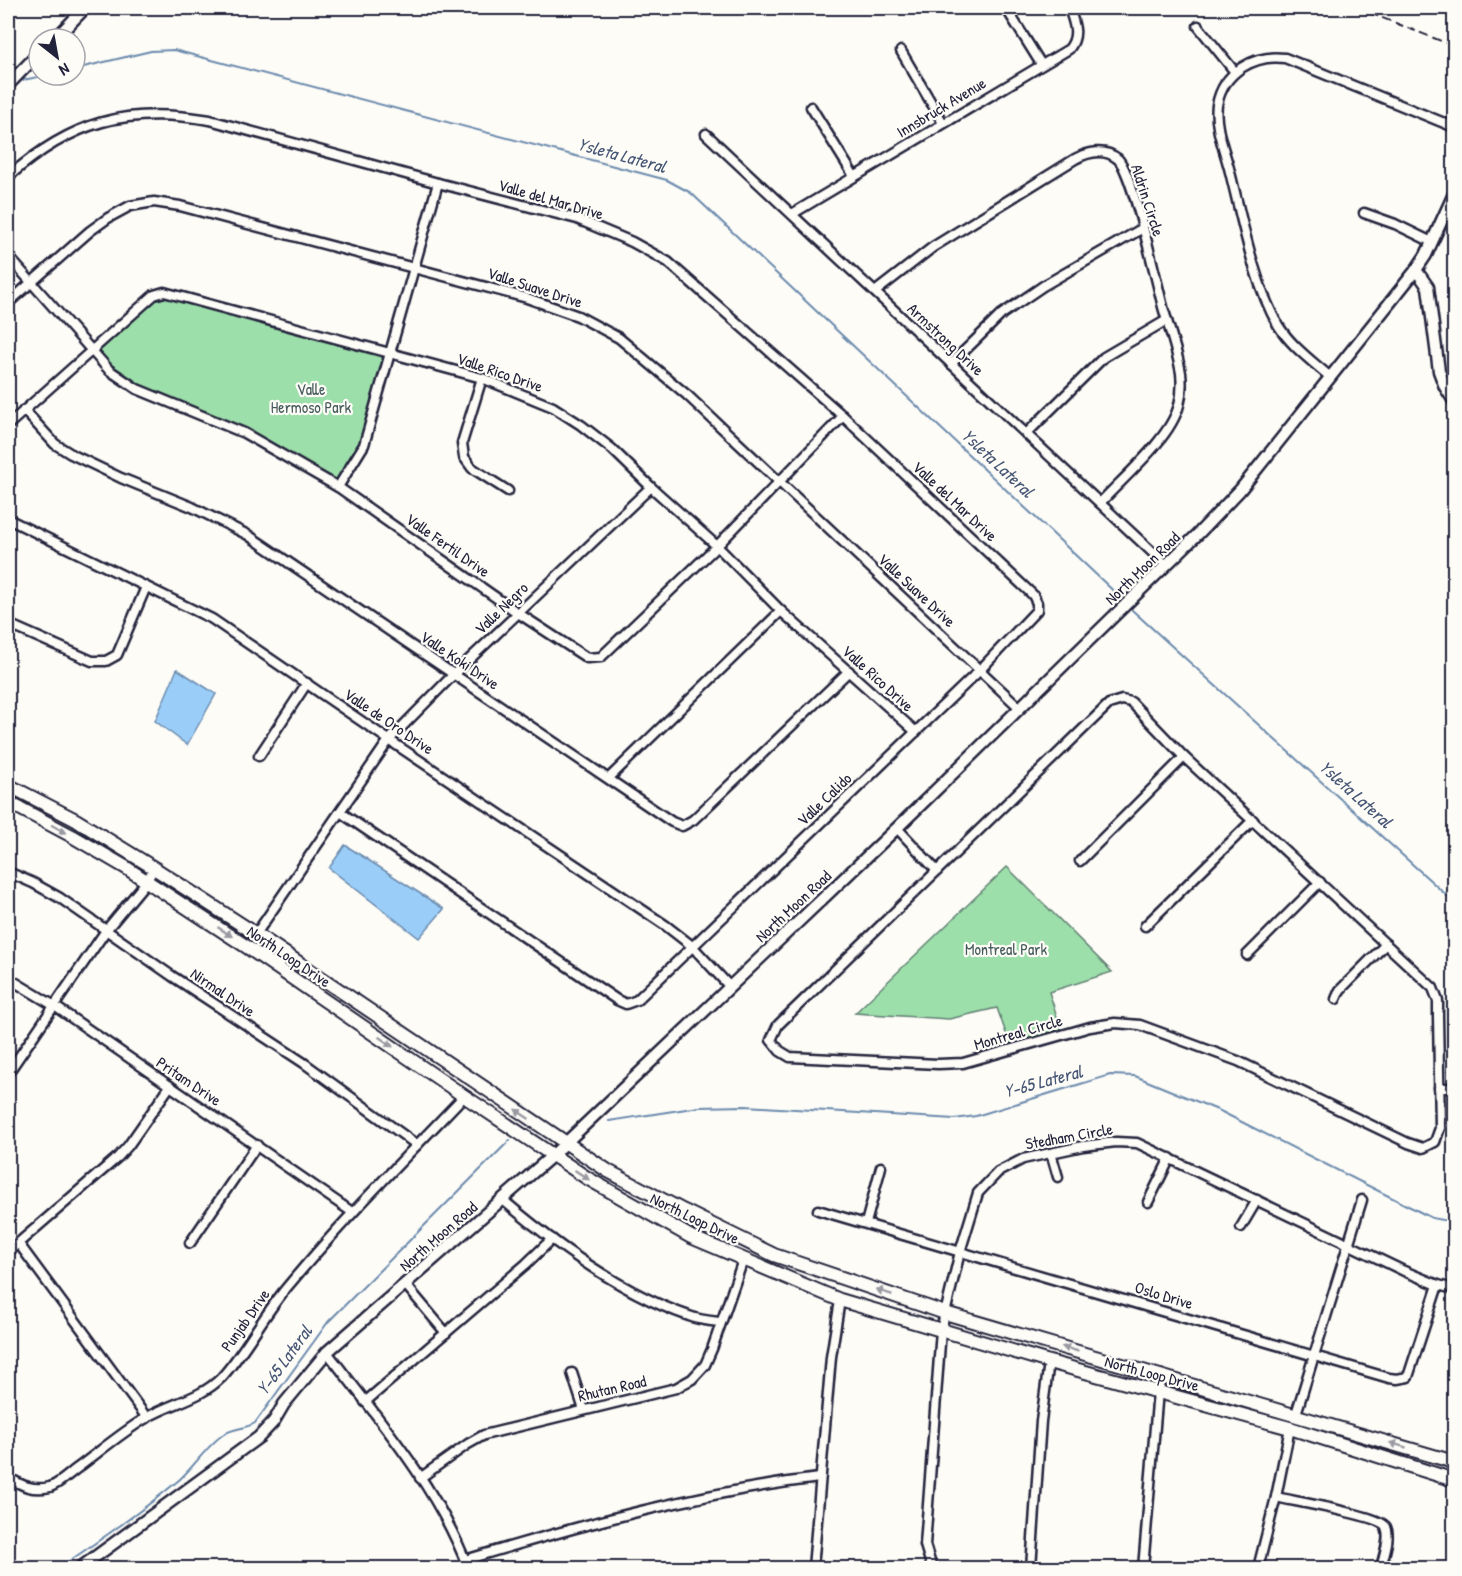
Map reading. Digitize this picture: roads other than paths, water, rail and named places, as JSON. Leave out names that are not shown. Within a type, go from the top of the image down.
[{"type":"main road","name":"North Loop Drive","points":[[8,785],[76,820],[154,868],[608,1171],[774,1255],[945,1313],[1455,1462]]},
{"type":"main road","name":"North Loop Drive","points":[[8,802],[72,836],[146,882],[247,947],[587,1178],[691,1237],[840,1300],[1049,1362],[1290,1428],[1455,1480]]},
{"type":"street","points":[[67,27],[85,8]]},
{"type":"street","points":[[1006,8],[1041,64]]},
{"type":"street","name":"Innsbruck Avenue","points":[[792,214],[1069,49],[1075,41],[1076,32],[1070,8]]},
{"type":"street","points":[[1197,26],[1235,72]]},
{"type":"street","points":[[901,51],[943,123]]},
{"type":"street","points":[[1330,377],[1287,338],[1274,317],[1261,284],[1217,116],[1218,103],[1223,89],[1235,72],[1257,59],[1285,58],[1455,127]]},
{"type":"street","points":[[10,82],[27,66]]},
{"type":"street","points":[[811,107],[854,176]]},
{"type":"street","name":"Valle del Mar Drive","points":[[8,177],[29,158],[85,127],[148,114],[175,114],[210,120],[577,219],[632,242],[668,262],[843,416],[1033,596],[1037,603],[1037,610]]},
{"type":"street","name":"Armstrong Drive","points":[[706,134],[1166,566]]},
{"type":"street","name":"Aldrin Circle","points":[[875,292],[933,247],[1021,191],[1088,153],[1108,153],[1122,164],[1143,228],[1178,357],[1181,396],[1164,435],[1100,503]]},
{"type":"street","points":[[338,487],[364,445],[438,183]]},
{"type":"street","name":"North Moon Road","points":[[80,1569],[259,1437],[327,1352],[553,1155],[897,828],[1166,566],[1240,490],[1416,270],[1455,194]]},
{"type":"street","name":"Valle Suave Drive","points":[[8,303],[108,218],[130,206],[154,202],[180,206],[413,267],[527,298],[578,316],[619,338],[687,395],[1020,708]]},
{"type":"street","points":[[1364,213],[1395,224],[1432,242]]},
{"type":"street","points":[[951,364],[978,336],[1014,305],[1143,228]]},
{"type":"street","name":"Valle Fertil Drive","points":[[8,256],[109,370],[137,389],[244,433],[338,487],[518,613],[587,658],[601,657],[717,546],[843,416]]},
{"type":"street","points":[[1416,270],[1428,287],[1439,371],[1445,387],[1455,401]]},
{"type":"street","name":"Valle Rico Drive","points":[[8,425],[154,295],[165,292],[482,378],[553,407],[612,449],[717,546],[781,611],[916,732]]},
{"type":"street","points":[[1026,434],[1104,357],[1167,320]]},
{"type":"street","points":[[482,378],[462,442],[464,457],[472,468],[508,491]]},
{"type":"street","name":"Valle Koki Drive","points":[[24,410],[55,444],[95,466],[192,507],[248,535],[672,822],[682,826],[693,820],[849,671]]},
{"type":"street","name":"Valle Negro","points":[[256,934],[389,740],[453,674],[651,487]]},
{"type":"street","name":"Valle de Oro Drive","points":[[8,519],[212,619],[665,925],[692,946],[730,987]]},
{"type":"street","points":[[8,624],[92,661],[106,661],[117,655],[146,587]]},
{"type":"street","name":"Valle Calido","points":[[340,813],[626,1004],[637,1000],[980,670],[1037,610]]},
{"type":"street","points":[[609,778],[781,611]]},
{"type":"street","points":[[259,756],[307,683]]},
{"type":"street","name":"Montreal Circle","points":[[1122,700],[1131,702],[1184,757],[1253,820],[1433,988],[1438,1001],[1440,1128],[1435,1142],[1423,1148],[1238,1061],[1140,1025],[1114,1023],[1090,1027],[963,1063],[938,1064],[789,1057],[780,1051],[771,1040],[778,1025],[1109,704],[1122,700]]},
{"type":"street","points":[[1080,861],[1184,757]]},
{"type":"street","points":[[1145,926],[1253,820]]},
{"type":"street","points":[[897,828],[937,871]]},
{"type":"street","points":[[8,1073],[107,929],[146,882],[154,868]]},
{"type":"street","name":"Nirmal Drive","points":[[8,872],[60,897],[163,970],[304,1063],[417,1145]]},
{"type":"street","points":[[1247,955],[1320,882]]},
{"type":"street","points":[[1336,999],[1340,990],[1386,944]]},
{"type":"street","name":"Pritam Drive","points":[[8,978],[53,1005],[352,1212]]},
{"type":"street","points":[[8,1252],[118,1157],[170,1086]]},
{"type":"street","points":[[1439,1088],[1455,1088]]},
{"type":"street","name":"Punjab Drive","points":[[8,1477],[26,1487],[35,1489],[56,1484],[147,1418],[202,1393],[222,1377],[273,1304],[352,1212],[464,1096]]},
{"type":"street","name":"Stedham Circle","points":[[932,1569],[926,1545],[941,1330],[960,1252],[978,1193],[989,1179],[1011,1164],[1097,1144],[1137,1143],[1349,1245],[1438,1285],[1455,1289]]},
{"type":"street","points":[[190,1243],[257,1145]]},
{"type":"street","points":[[1051,1153],[1058,1177]]},
{"type":"street","points":[[1148,1202],[1170,1158]]},
{"type":"street","points":[[866,1223],[881,1167]]},
{"type":"street","points":[[503,1200],[552,1239],[614,1280],[690,1317],[720,1322]]},
{"type":"street","points":[[1241,1227],[1257,1200]]},
{"type":"street","points":[[1296,1414],[1362,1200]]},
{"type":"street","name":"Oslo Drive","points":[[818,1210],[1397,1379],[1408,1377],[1438,1285]]},
{"type":"street","points":[[365,1401],[526,1264],[552,1239]]},
{"type":"street","points":[[19,1244],[147,1418]]},
{"type":"street","name":"Rhutan Road","points":[[420,1478],[484,1435],[676,1388],[692,1379],[705,1365],[743,1260]]},
{"type":"street","points":[[405,1284],[447,1332]]},
{"type":"street","points":[[813,1569],[831,1357],[840,1300]]},
{"type":"street","points":[[327,1352],[420,1478],[467,1564],[585,1524],[741,1488],[819,1478]]},
{"type":"street","points":[[1031,1569],[1041,1420],[1049,1362]]},
{"type":"street","points":[[572,1373],[585,1410]]},
{"type":"street","points":[[1143,1569],[1158,1391],[1162,1375]]},
{"type":"street","points":[[1258,1569],[1290,1428]]},
{"type":"street","points":[[1276,1497],[1368,1517],[1384,1524],[1387,1537],[1381,1569]]},
{"type":"street","points":[[1454,1569],[1455,1564]]},
{"type":"water","points":[[177,669],[216,694],[187,745],[155,721]]},
{"type":"water","points":[[345,845],[444,909],[419,938],[329,868]]},
{"type":"waterway","name":"Ysleta Lateral","points":[[87,66],[151,51],[174,50],[667,180],[691,193],[1122,599]]},
{"type":"waterway","name":"Ysleta Lateral","points":[[18,81],[27,79]]},
{"type":"waterway","name":"Ysleta Lateral","points":[[1132,610],[1454,902]]},
{"type":"waterway","name":"Y-65 Lateral","points":[[609,1121],[699,1107],[745,1106],[954,1119],[976,1116],[1110,1075],[1135,1076],[1220,1111],[1432,1218],[1454,1222]]},
{"type":"waterway","name":"Y-65 Lateral","points":[[59,1568],[165,1492],[224,1434],[255,1423],[328,1322],[510,1140]]},
{"type":"railway","points":[[1357,8],[1454,46]]},
{"type":"park label","name":"Valle Hermoso Park","points":[[311,398]]},
{"type":"park label","name":"Montreal Park","points":[[1006,949]]}]
